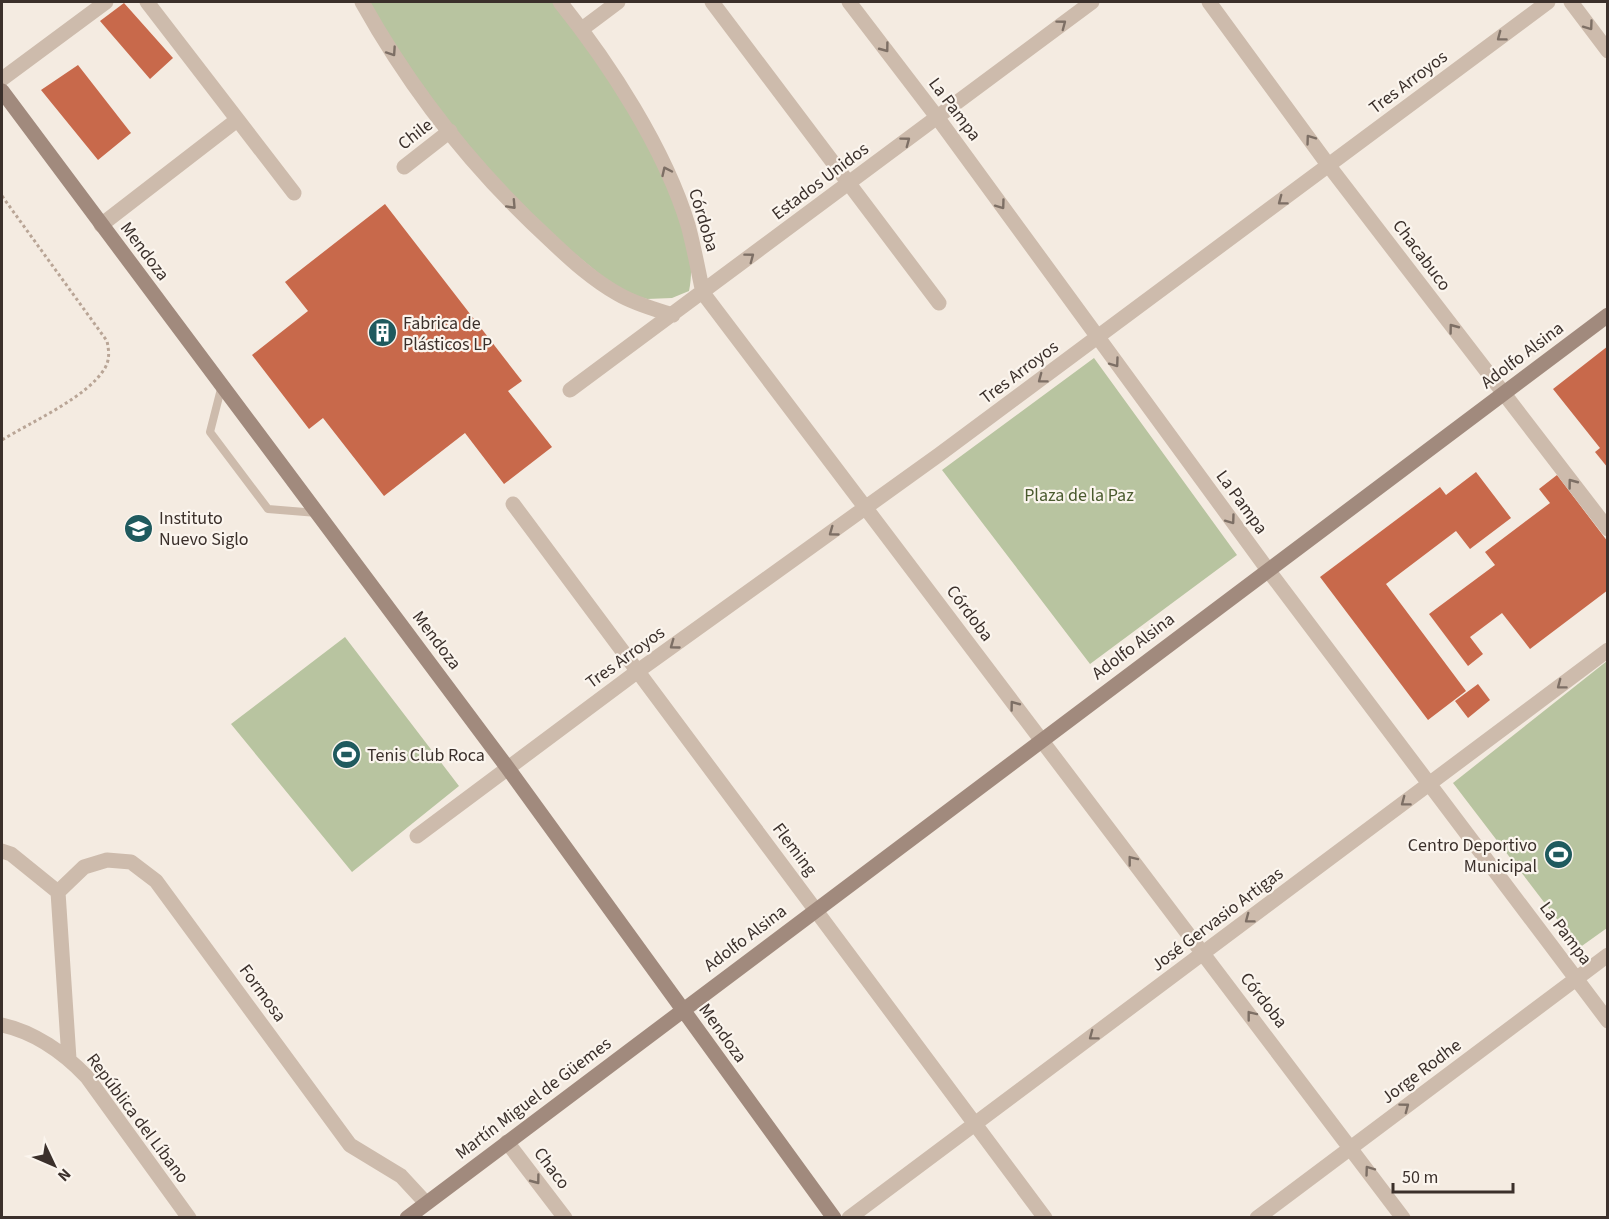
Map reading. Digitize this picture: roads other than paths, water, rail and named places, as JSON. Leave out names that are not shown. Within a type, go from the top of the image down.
[{"type":"main road","name":"Mendoza","points":[[2,91],[507,767],[834,1218]]},
{"type":"main road","name":"Adolfo Alsina","points":[[682,1009],[1608,315]]},
{"type":"main road","name":"Martín Miguel de Güemes","points":[[407,1218],[682,1009]]},
{"type":"street","points":[[2,80],[106,2]]},
{"type":"street","points":[[147,2],[294,193]]},
{"type":"street","points":[[362,2],[388,47],[450,131],[515,208],[570,259],[618,294],[641,305],[673,315]]},
{"type":"street","name":"Córdoba","points":[[560,2],[582,28],[614,76],[678,197],[688,225],[703,293],[867,507],[1040,740],[1352,1146],[1403,1218]]},
{"type":"street","points":[[582,28],[618,2]]},
{"type":"street","points":[[712,2],[939,303]]},
{"type":"street","name":"La Pampa","points":[[849,2],[938,117],[1268,570],[1608,1021]]},
{"type":"street","name":"Estados Unidos","points":[[570,390],[1092,2]]},
{"type":"street","name":"Chacabuco","points":[[1209,2],[1329,166],[1608,529]]},
{"type":"street","name":"Tres Arroyos","points":[[417,836],[638,671],[1097,338],[1548,2]]},
{"type":"street","points":[[1571,2],[1608,51]]},
{"type":"street","points":[[101,225],[237,120]]},
{"type":"street","name":"Chile","points":[[404,167],[450,131]]},
{"type":"street","name":"Fleming","points":[[513,504],[1045,1218]]},
{"type":"street","name":"José Gervasio Artigas","points":[[849,1218],[1608,650]]},
{"type":"street","points":[[2,851],[10,854],[58,892]]},
{"type":"street","name":"Formosa","points":[[58,892],[84,867],[107,860],[131,862],[156,881],[350,1144],[401,1176],[426,1203]]},
{"type":"street","name":"República del Líbano","points":[[58,892],[69,1059],[87,1077],[189,1218]]},
{"type":"street","name":"Jorge Rodhe","points":[[1257,1218],[1608,955]]},
{"type":"street","points":[[2,1025],[48,1045],[69,1059]]},
{"type":"street","name":"Chaco","points":[[507,1142],[564,1218]]},
{"type":"lane","points":[[222,384],[210,432],[268,509],[318,513]]},
{"type":"place","name":"Fabrica de Plásticos LP","points":[[382,333]]},
{"type":"place","name":"Instituto Nuevo Siglo","points":[[138,528]]},
{"type":"place","name":"Tenis Club Roca","points":[[346,755]]},
{"type":"place","name":"Centro Deportivo Municipal","points":[[1558,855]]},
{"type":"park label","name":"Plaza de la Paz","points":[[1079,495]]}]
